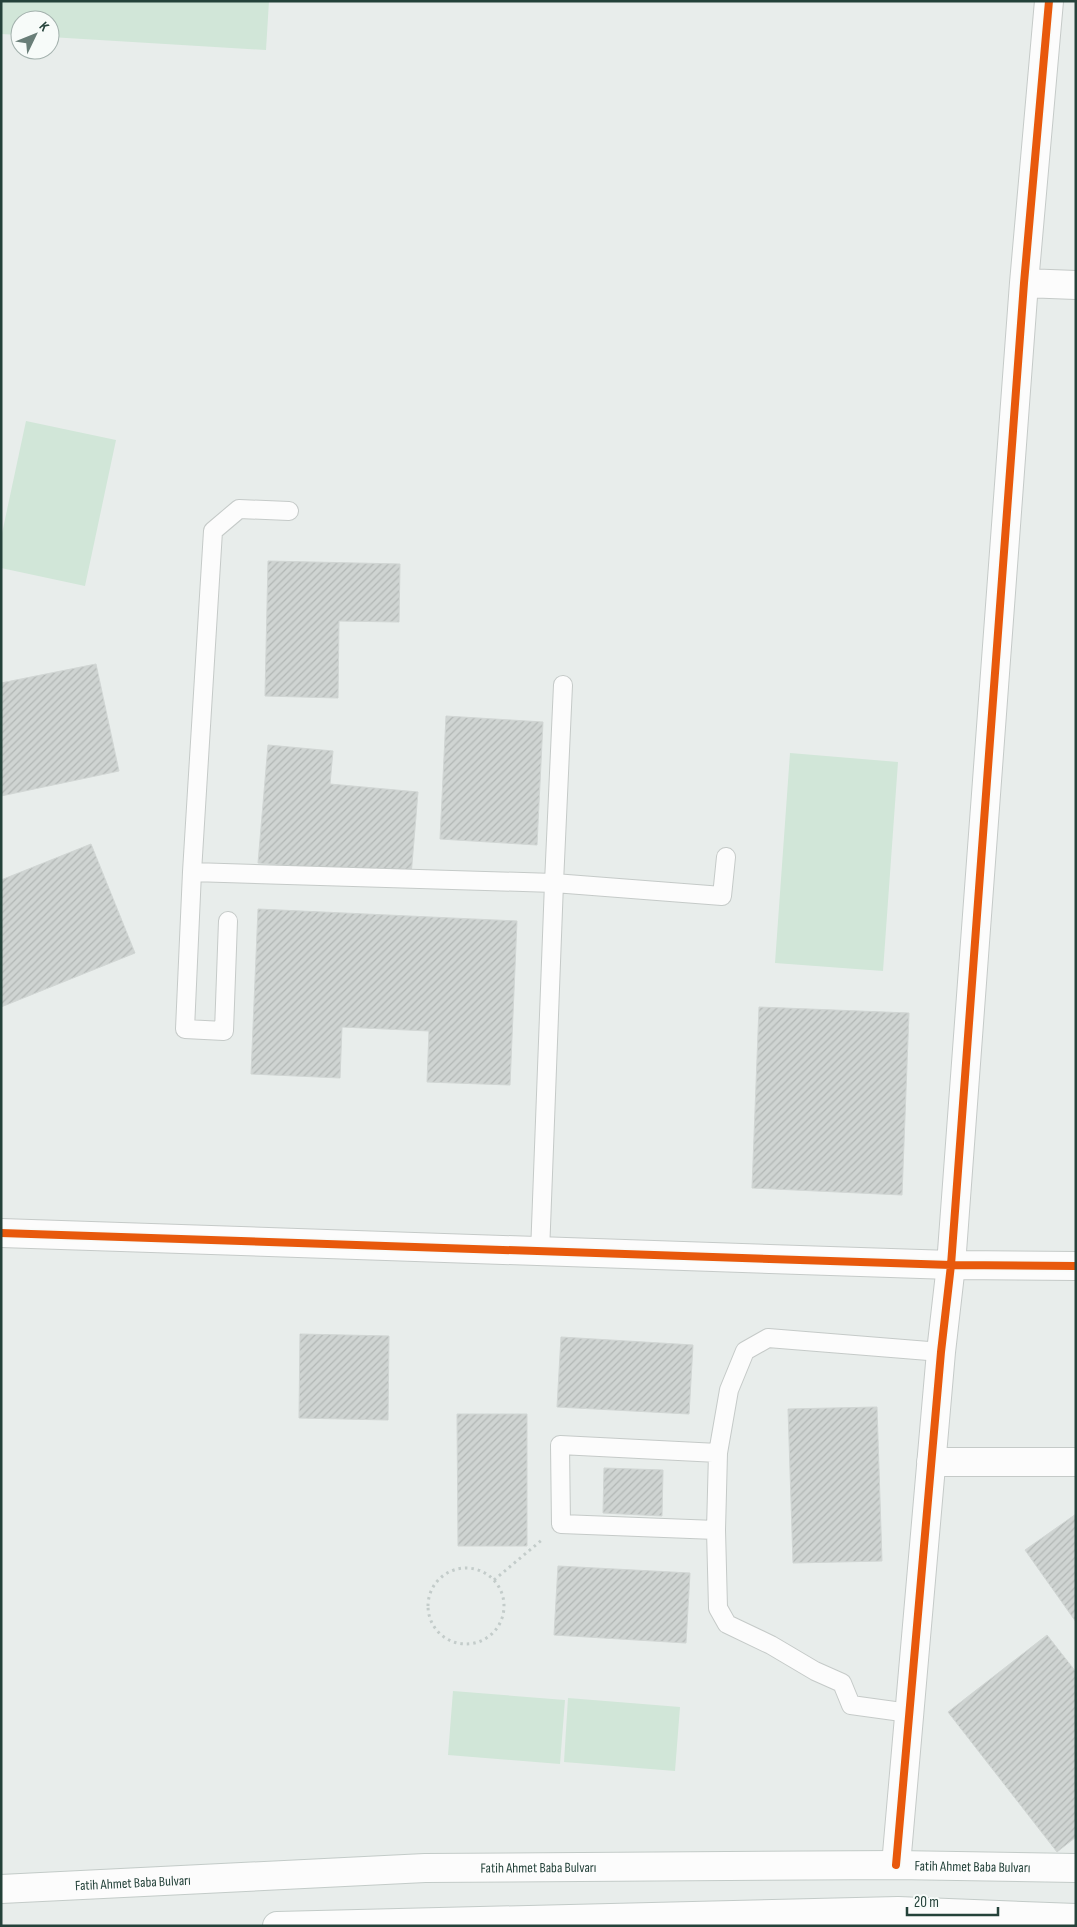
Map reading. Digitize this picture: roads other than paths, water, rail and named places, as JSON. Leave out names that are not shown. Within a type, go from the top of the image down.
[{"type":"street","points":[[896,1865],[941,1352],[951,1265],[1024,283],[1049,1]]},
{"type":"street","points":[[1024,283],[1076,286]]},
{"type":"street","points":[[1,1234],[540,1253],[951,1265],[1076,1266]]},
{"type":"street","points":[[931,1462],[1076,1462]]},
{"type":"street","name":"Fatih Ahmet Baba Bulvarı","points":[[1,1889],[425,1868],[896,1865],[1076,1868]]},
{"type":"street","points":[[278,1926],[898,1911],[1076,1918]]},
{"type":"lane","points":[[228,921],[224,1031],[185,1029],[192,872],[213,531],[239,509],[289,511]]},
{"type":"lane","points":[[540,1253],[563,685]]},
{"type":"lane","points":[[192,872],[554,883],[722,896],[726,857]]},
{"type":"lane","points":[[909,1713],[852,1705],[842,1683],[815,1671],[771,1645],[727,1624],[718,1608],[716,1530],[718,1453],[729,1390],[744,1351],[768,1338],[941,1352]]},
{"type":"lane","points":[[716,1530],[561,1524],[560,1445],[718,1453]]}]
